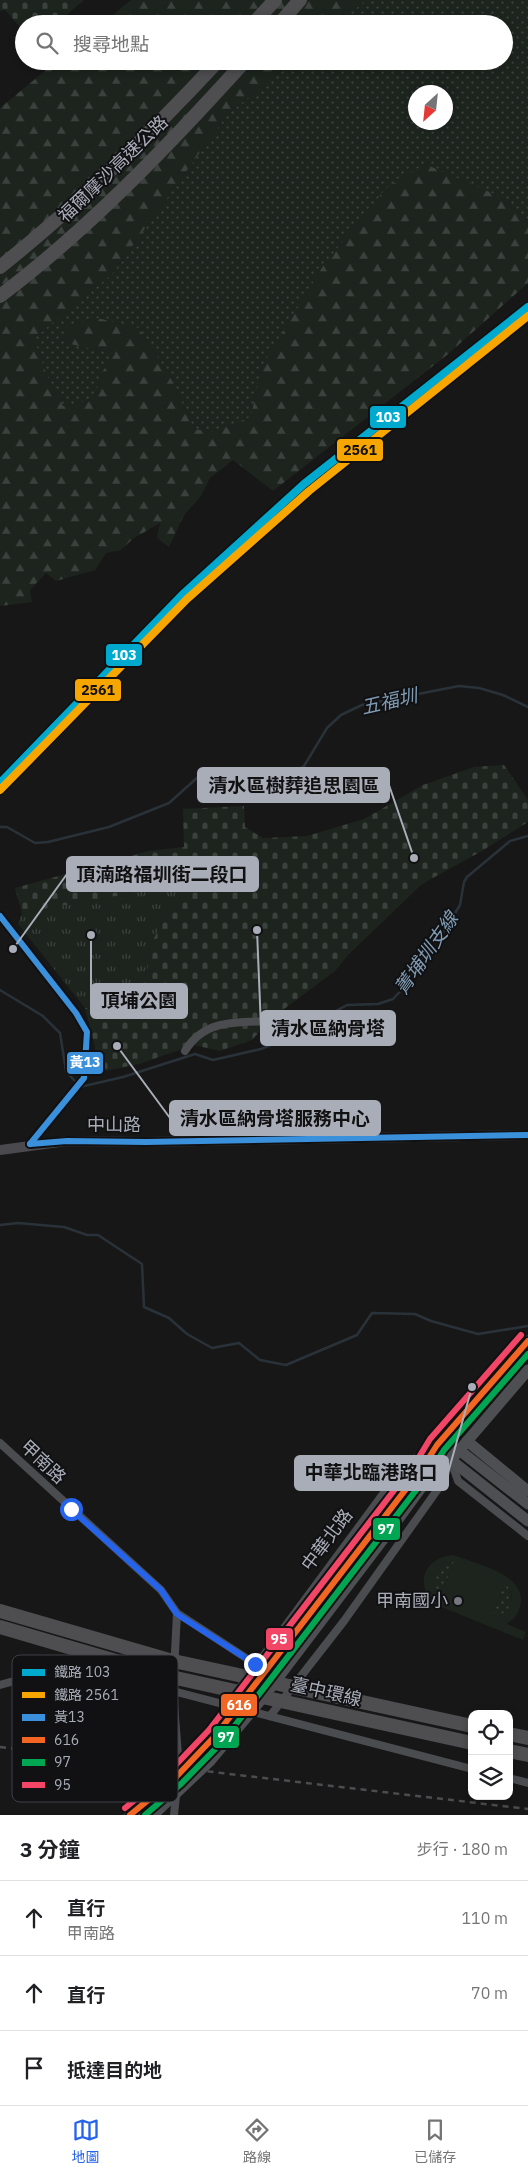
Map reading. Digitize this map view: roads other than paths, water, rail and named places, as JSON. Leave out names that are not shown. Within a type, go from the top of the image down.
[{"type":"highway","points":[[262,15],[276,0]]},
{"type":"highway","points":[[287,15],[300,0]]},
{"type":"highway","name":"福爾摩沙高速公路","points":[[0,267],[27,246],[153,130],[210,70]]},
{"type":"highway","name":"福爾摩沙高速公路","points":[[0,296],[28,275],[119,193],[236,70]]},
{"type":"highway","name":"臺中環線","points":[[0,1611],[152,1655]]},
{"type":"highway","name":"臺中環線","points":[[0,1627],[95,1655]]},
{"type":"highway","name":"臺中環線","points":[[178,1662],[468,1725]]},
{"type":"highway","name":"臺中環線","points":[[178,1679],[468,1742]]},
{"type":"highway","points":[[513,1735],[528,1738]]},
{"type":"highway","points":[[513,1752],[528,1755]]},
{"type":"main road","name":"中華北路","points":[[437,1445],[528,1341]]},
{"type":"main road","points":[[178,1791],[210,1761],[265,1695],[426,1481],[450,1460],[528,1370]]},
{"type":"main road","points":[[467,1441],[528,1491]]},
{"type":"main road","points":[[437,1445],[459,1450],[528,1504]]},
{"type":"main road","points":[[437,1445],[450,1460],[528,1521]]},
{"type":"main road","points":[[178,1773],[201,1752],[248,1696],[424,1467],[437,1445]]},
{"type":"main road","points":[[130,1815],[147,1802]]},
{"type":"main road","points":[[153,1815],[167,1802]]},
{"type":"street","points":[[0,916],[76,1013],[87,1032],[84,1078],[30,1144]]},
{"type":"street","points":[[185,1052],[191,1041],[211,1026],[273,1021]]},
{"type":"street","name":"中山路","points":[[0,1150],[30,1144],[67,1141],[146,1142],[528,1135]]},
{"type":"street","name":"甲南路","points":[[0,1443],[161,1590],[177,1614]]},
{"type":"street","name":"中華北路","points":[[227,1705],[255,1664],[389,1486],[414,1460],[437,1445]]},
{"type":"street","points":[[450,1460],[458,1482],[528,1536]]},
{"type":"street","points":[[270,1716],[344,1621],[443,1482],[450,1460]]},
{"type":"street","points":[[175,1655],[177,1614],[255,1664]]},
{"type":"street","points":[[178,1693],[468,1768]]},
{"type":"street","points":[[178,1754],[178,1777]]},
{"type":"street","points":[[513,1779],[528,1783]]},
{"type":"street","points":[[166,1802],[174,1815]]},
{"type":"street","points":[[174,1815],[175,1802]]},
{"type":"waterway","name":"五福圳","points":[[0,827],[7,827],[35,843],[48,842],[109,827],[169,803],[198,777],[246,768],[286,778],[304,766],[327,728],[341,715],[362,705],[459,686],[479,688],[503,695],[528,707]]},
{"type":"waterway","name":"菁埔圳支線","points":[[0,990],[43,1016],[60,1033],[66,1071],[80,1087],[123,1077],[195,1054],[213,1060],[261,1049],[281,1041],[347,1005],[378,1004],[393,999],[405,986],[433,939],[445,930],[460,905],[464,882],[467,877],[510,841],[528,836]]},
{"type":"waterway","points":[[0,1225],[18,1223],[64,1227],[87,1235],[98,1235],[142,1264],[144,1307],[169,1318],[187,1334],[212,1348],[239,1343],[260,1360],[286,1365],[357,1335],[372,1313],[415,1314],[431,1321],[478,1334],[528,1326]]},
{"type":"railway","points":[[0,1747],[12,1748]]},
{"type":"railway","points":[[178,1768],[528,1809]]},
{"type":"rail line","name":"103","points":[[0,783],[182,595],[304,484],[528,307]]},
{"type":"rail line","name":"2561","points":[[0,790],[187,599],[309,491],[528,316]]},
{"type":"place","name":"清水區樹葬追思園區","points":[[414,858]]},
{"type":"place","name":"清水區納骨塔","points":[[257,930]]},
{"type":"place","name":"頂埔公園","points":[[91,935]]},
{"type":"place","name":"頂湳路福圳街二段口","points":[[13,949]]},
{"type":"place","name":"清水區納骨塔服務中心","points":[[117,1046]]},
{"type":"place","name":"中華北臨港路口","points":[[472,1387]]},
{"type":"place","name":"甲南國小","points":[[458,1601]]}]
